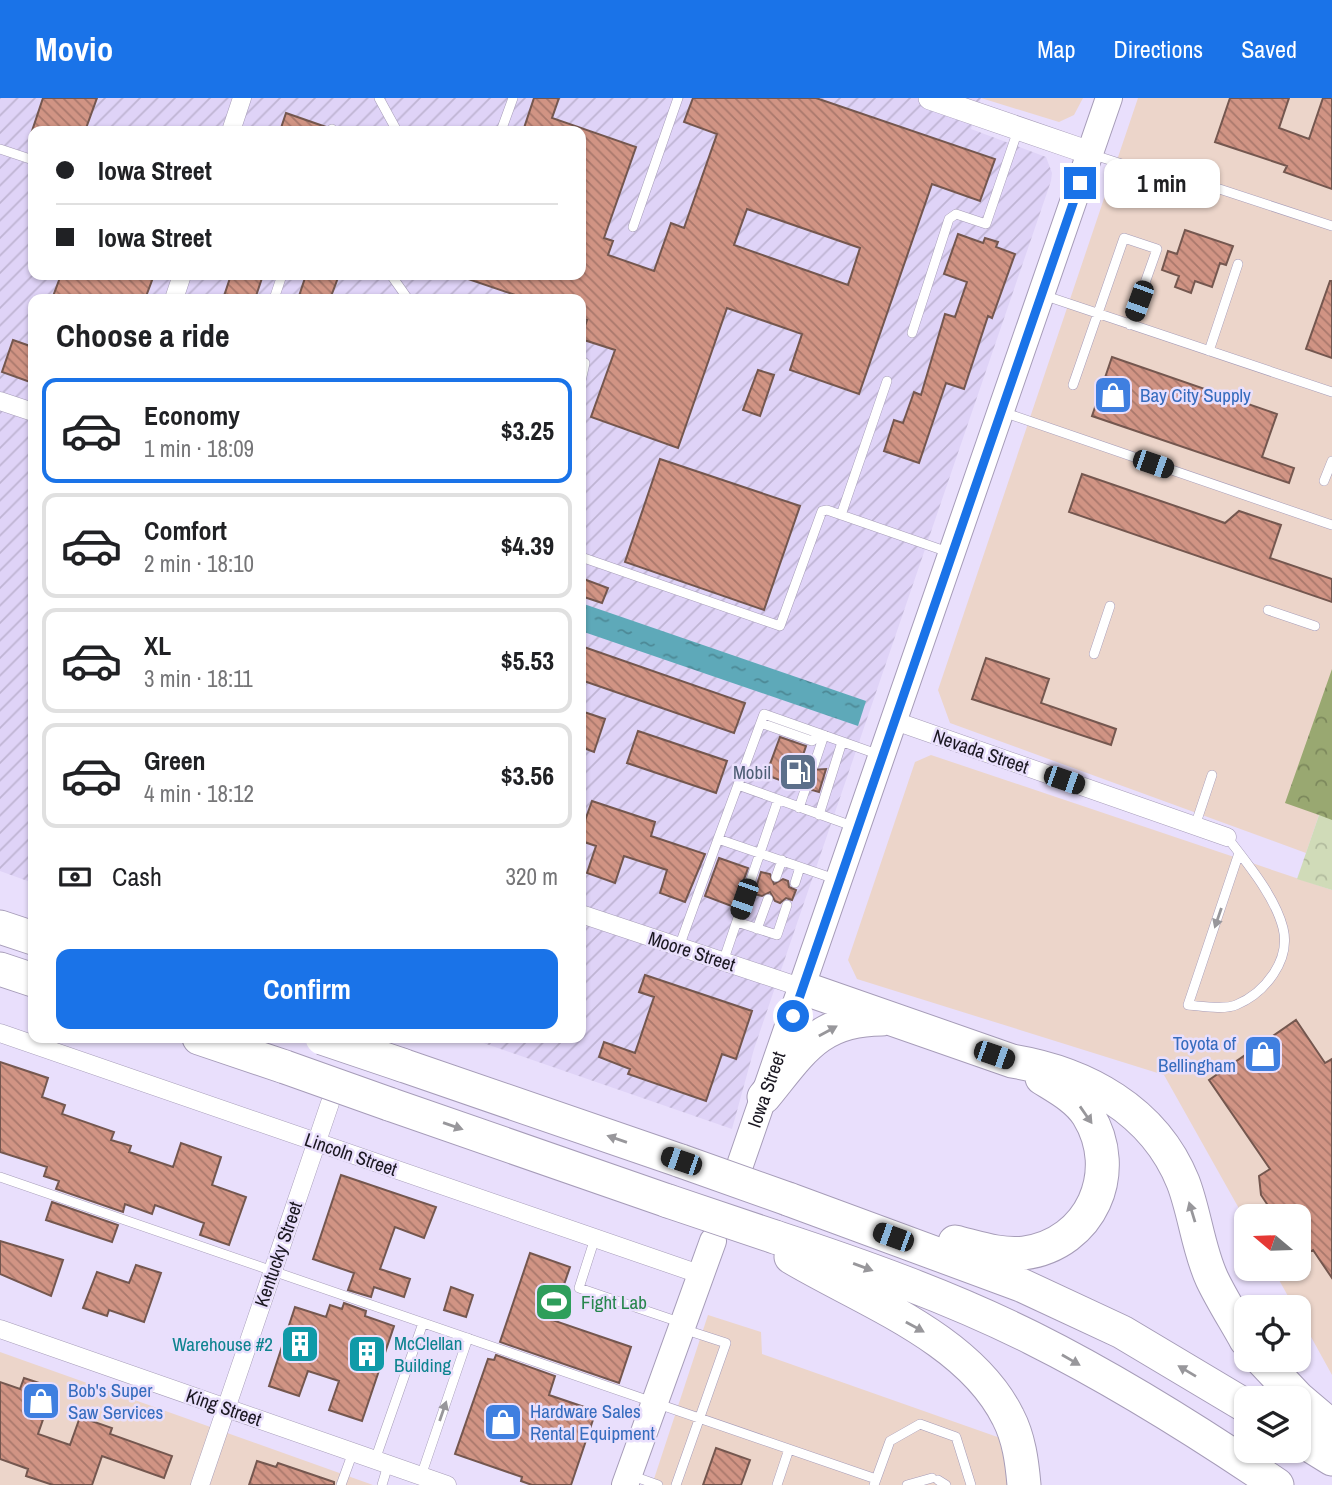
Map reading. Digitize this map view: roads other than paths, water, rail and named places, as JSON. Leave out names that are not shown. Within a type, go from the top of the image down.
[{"type":"highway","points":[[0,927],[28,937]]},
{"type":"highway","points":[[0,969],[28,979]]},
{"type":"highway","points":[[803,988],[1012,1061],[1048,1067],[1082,1079],[1114,1097],[1141,1120],[1164,1148],[1182,1180],[1211,1277],[1234,1318]]},
{"type":"highway","points":[[764,1097],[808,1044],[830,1027],[861,1019],[887,1019]]},
{"type":"highway","points":[[213,1043],[668,1201],[724,1233],[774,1242],[893,1278],[1033,1338],[1220,1447],[1277,1485]]},
{"type":"highway","points":[[337,1043],[803,1204],[1021,1285],[1122,1332],[1234,1399]]},
{"type":"highway","points":[[803,1204],[994,1251],[1021,1254],[1047,1248],[1071,1234],[1089,1214],[1100,1190],[1104,1163],[1099,1136],[1086,1112],[1067,1093],[1012,1061]]},
{"type":"highway","points":[[774,1242],[935,1338],[965,1362],[993,1392],[1009,1419],[1021,1457],[1024,1485]]},
{"type":"highway","points":[[1273,1372],[1287,1386]]},
{"type":"highway","points":[[1311,1424],[1321,1444]]},
{"type":"main road","name":"Iowa Street","points":[[740,1165],[1109,98]]},
{"type":"main road","points":[[626,1480],[702,1275],[724,1233]]},
{"type":"street","points":[[233,126],[242,98]]},
{"type":"street","points":[[930,98],[973,109],[1090,153]]},
{"type":"street","points":[[0,401],[28,410]]},
{"type":"street","name":"Nevada Street","points":[[895,721],[1227,836]]},
{"type":"street","name":"Moore Street","points":[[586,916],[803,988]]},
{"type":"street","name":"Lincoln Street","points":[[0,1033],[28,1043]]},
{"type":"street","name":"Lincoln Street","points":[[29,1043],[702,1275]]},
{"type":"street","name":"Kentucky Street","points":[[200,1485],[330,1103]]},
{"type":"street","name":"King Street","points":[[0,1329],[447,1485]]},
{"type":"lane","points":[[379,98],[394,126]]},
{"type":"lane","points":[[503,126],[513,98]]},
{"type":"lane","points":[[633,227],[678,98]]},
{"type":"lane","points":[[912,332],[949,219],[956,214],[986,224],[1018,128]]},
{"type":"lane","points":[[0,149],[28,158]]},
{"type":"lane","points":[[1090,153],[1168,179],[1189,179],[1332,226]]},
{"type":"lane","points":[[1073,385],[1121,240],[1124,238],[1154,248],[1157,252],[1130,325]]},
{"type":"lane","points":[[1209,351],[1238,264]]},
{"type":"lane","points":[[1041,295],[1332,392]]},
{"type":"lane","points":[[841,515],[887,381]]},
{"type":"lane","points":[[1001,412],[1332,525]]},
{"type":"lane","points":[[1324,481],[1332,461]]},
{"type":"lane","points":[[586,559],[780,626],[822,511],[827,510],[953,554]]},
{"type":"lane","points":[[1094,654],[1110,606]]},
{"type":"lane","points":[[1268,610],[1315,626]]},
{"type":"lane","points":[[679,947],[764,714],[883,756]]},
{"type":"lane","points":[[814,765],[822,735]]},
{"type":"lane","points":[[819,815],[842,742]]},
{"type":"lane","points":[[1195,825],[1212,775]]},
{"type":"lane","points":[[738,785],[858,828]]},
{"type":"lane","points":[[799,808],[806,788]]},
{"type":"lane","points":[[723,962],[778,800]]},
{"type":"lane","points":[[1227,836],[1258,877],[1283,927],[1284,946],[1278,966],[1265,985],[1235,1006],[1188,1006],[1239,853]]},
{"type":"lane","points":[[718,839],[840,880]]},
{"type":"lane","points":[[776,877],[782,860]]},
{"type":"lane","points":[[795,883],[800,867]]},
{"type":"lane","points":[[757,929],[768,899]]},
{"type":"lane","points":[[737,922],[777,935],[787,905]]},
{"type":"lane","points":[[0,1177],[789,1449],[875,1482],[890,1441],[920,1424],[956,1437],[971,1485]]},
{"type":"lane","points":[[595,1238],[579,1288],[726,1343],[676,1485]]},
{"type":"lane","points":[[382,1485],[382,1462],[423,1323]]},
{"type":"lane","points":[[421,1476],[468,1338]]},
{"type":"lane","points":[[777,1485],[789,1449]]},
{"type":"lane","points":[[341,1485],[353,1452]]},
{"type":"lane","points":[[626,1480],[658,1485]]},
{"type":"lane","points":[[907,1485],[939,1481]]},
{"type":"water","points":[[586,605],[866,701],[858,726],[586,633]]},
{"type":"place","name":"Bay City Supply","points":[[1113,395]]},
{"type":"place","name":"Mobil","points":[[798,772]]},
{"type":"place","name":"Toyota of Bellingham","points":[[1263,1054]]},
{"type":"place","name":"Fight Lab","points":[[554,1302]]},
{"type":"place","name":"Warehouse #2","points":[[300,1344]]},
{"type":"place","name":"McClellan Building","points":[[367,1354]]},
{"type":"place","name":"Bob's Super Saw Services","points":[[41,1401]]},
{"type":"place","name":"Hardware Sales Rental Equipment","points":[[503,1422]]}]
